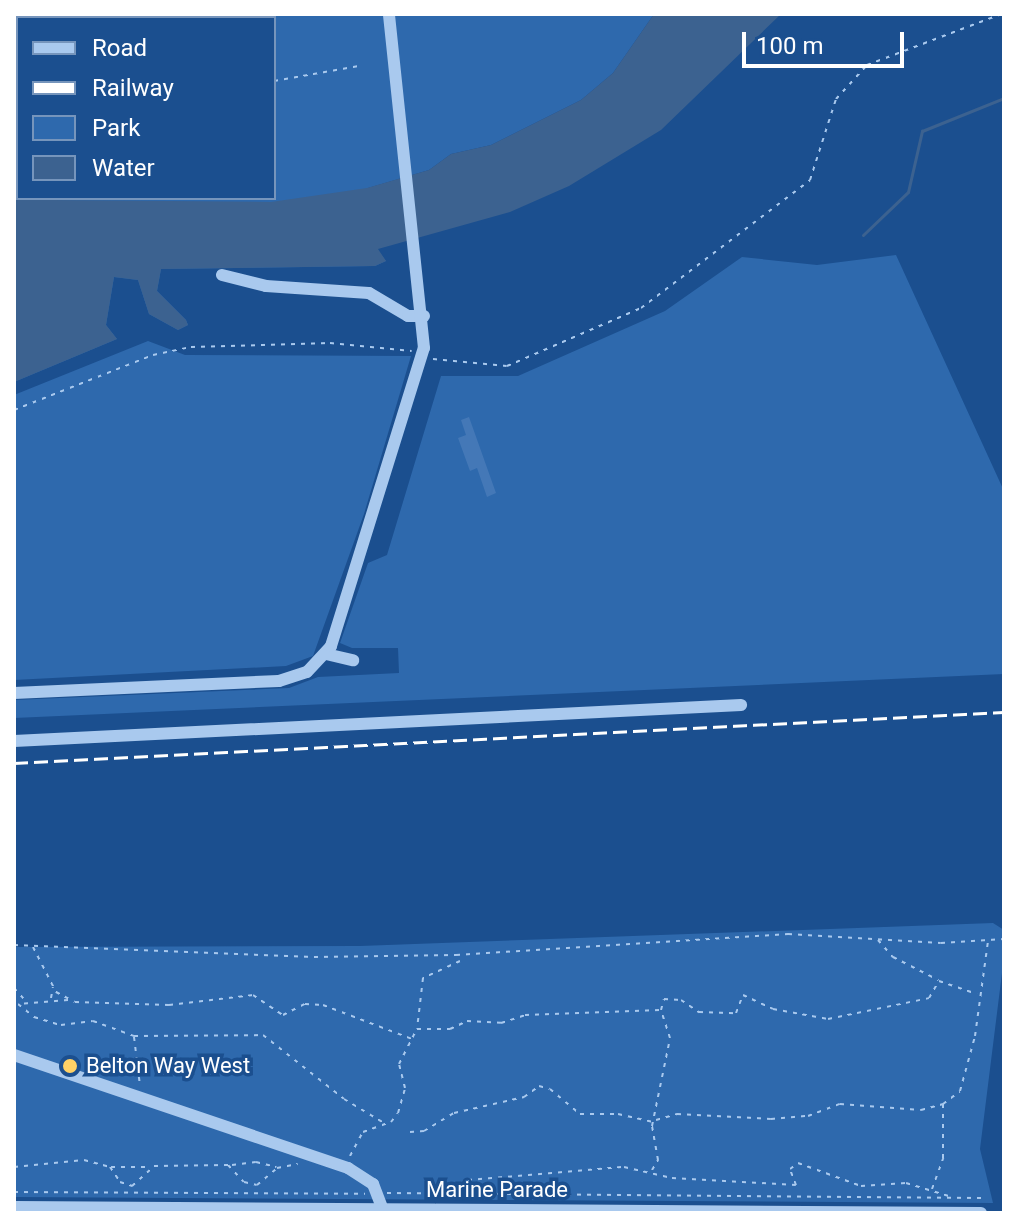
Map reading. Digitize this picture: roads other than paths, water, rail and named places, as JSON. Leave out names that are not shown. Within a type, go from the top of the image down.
[{"type":"street","points":[[14,693],[279,681],[307,672],[326,654],[353,589],[423,357],[424,316],[391,70],[389,14]]},
{"type":"street","points":[[222,275],[266,286],[369,293],[408,316],[424,316]]},
{"type":"street","points":[[326,654],[353,660]]},
{"type":"street","points":[[14,741],[741,705]]},
{"type":"street","points":[[14,1055],[344,1166],[366,1177],[379,1193],[384,1211]]},
{"type":"street","name":"Marine Parade","points":[[14,1207],[981,1213]]},
{"type":"water","points":[[654,14],[781,14],[661,130],[569,186],[510,212],[378,249],[386,261],[375,266],[161,269],[157,291],[188,325],[178,330],[149,314],[138,280],[114,277],[106,325],[117,339],[14,382],[14,194],[16,200],[271,202],[367,188],[429,170],[451,154],[491,145],[581,100],[613,73]]},
{"type":"waterway","points":[[863,235],[908,192],[922,131],[1004,98]]},
{"type":"railway","points":[[14,763],[1004,712]]},
{"type":"place","name":"Belton Way West","points":[[70,1066]]}]
